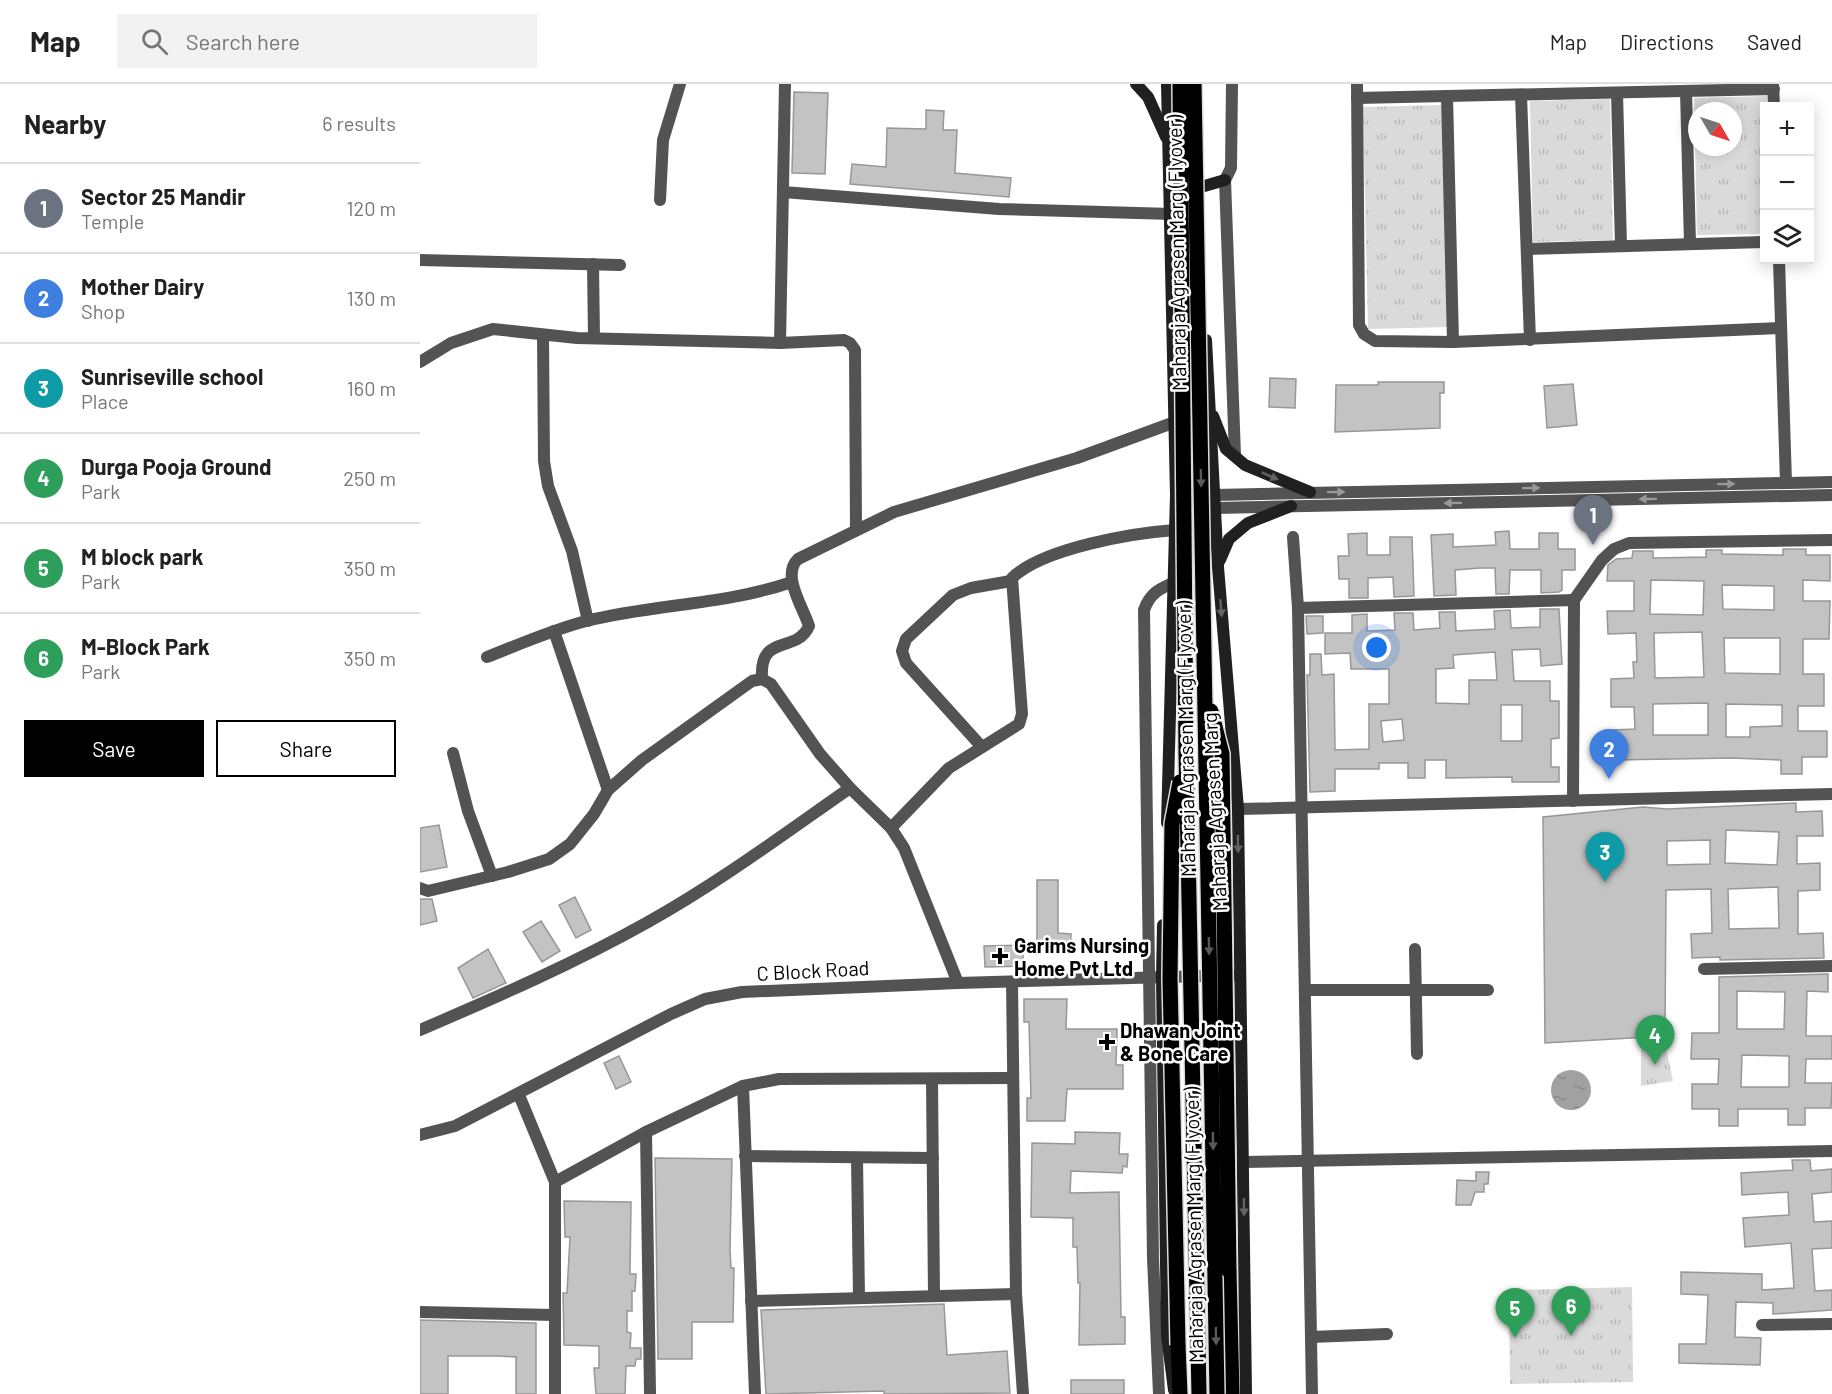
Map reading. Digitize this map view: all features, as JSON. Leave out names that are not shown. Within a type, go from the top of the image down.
[{"type":"main road","points":[[1136,84],[1148,97],[1169,144]]},
{"type":"main road","name":"Maharaja Agrasen Marg","points":[[1167,84],[1172,214],[1175,530],[1156,979],[1167,1336],[1174,1394]]},
{"type":"main road","name":"Maharaja Agrasen Marg (Flyover)","points":[[1180,84],[1186,751],[1199,1394]]},
{"type":"main road","name":"Maharaja Agrasen Marg (Flyover)","points":[[1194,84],[1217,1394]]},
{"type":"main road","name":"Maharaja Agrasen Marg","points":[[1200,84],[1208,404],[1218,567],[1238,809],[1246,1394]]},
{"type":"main road","points":[[1201,187],[1225,180]]},
{"type":"main road","points":[[1208,404],[1226,449],[1245,465],[1310,492]]},
{"type":"main road","points":[[1218,567],[1229,539],[1248,523],[1292,506]]},
{"type":"main road","points":[[1204,682],[1222,754],[1232,1394]]},
{"type":"main road","points":[[1180,1394],[1170,978],[1172,824],[1186,751]]},
{"type":"street","points":[[660,200],[663,140],[680,84]]},
{"type":"street","points":[[780,343],[785,84]]},
{"type":"street","points":[[1232,84],[1231,168],[1225,180],[1235,456]]},
{"type":"street","points":[[1357,84],[1359,325],[1364,334],[1375,340],[1453,342],[1781,328]]},
{"type":"street","points":[[1357,98],[1617,93],[1774,87]]},
{"type":"street","points":[[1686,91],[1690,244]]},
{"type":"street","points":[[1617,93],[1621,246]]},
{"type":"street","points":[[1521,95],[1530,340]]},
{"type":"street","points":[[1447,96],[1453,342]]},
{"type":"street","points":[[783,192],[999,209],[1172,214]]},
{"type":"street","points":[[1527,249],[1760,242]]},
{"type":"street","points":[[420,260],[620,265]]},
{"type":"street","points":[[592,264],[594,338]]},
{"type":"street","points":[[1779,264],[1786,483]]},
{"type":"street","points":[[420,362],[452,343],[493,329],[543,336],[594,338],[780,343],[844,340],[850,343],[855,350],[856,528]]},
{"type":"street","points":[[543,336],[544,461],[548,486],[572,551],[588,621]]},
{"type":"street","points":[[762,679],[761,662],[765,654],[806,633],[809,626],[792,582],[791,569],[798,559],[824,548],[856,528],[894,512],[1077,458],[1175,422]]},
{"type":"street","points":[[1215,495],[1832,482]]},
{"type":"street","points":[[1216,508],[1832,495]]},
{"type":"street","points":[[891,828],[949,768],[1019,724],[1022,714],[1011,581],[1017,573],[1037,562],[1119,537],[1175,530]]},
{"type":"street","points":[[1293,537],[1298,608],[1312,1394]]},
{"type":"street","points":[[1573,801],[1574,600],[1602,560],[1614,549],[1629,543],[1832,540]]},
{"type":"street","points":[[981,746],[906,663],[902,651],[906,639],[953,596],[971,588],[1011,581]]},
{"type":"street","points":[[487,657],[554,631],[588,621],[731,599],[792,582]]},
{"type":"street","points":[[1159,1394],[1153,1258],[1156,979],[1144,610],[1148,599],[1155,591],[1174,582]]},
{"type":"street","points":[[1298,608],[1574,600]]},
{"type":"street","points":[[554,631],[608,790]]},
{"type":"street","points":[[423,891],[492,876],[549,859],[570,844],[594,814],[608,790],[692,722],[752,681],[762,679],[771,684],[813,746],[850,788],[891,828],[904,848],[916,873],[958,983]]},
{"type":"street","points":[[453,753],[468,811],[492,876]]},
{"type":"street","points":[[420,1030],[563,966],[648,922],[726,874],[850,788]]},
{"type":"street","points":[[1238,809],[1832,794]]},
{"type":"street","points":[[1415,949],[1417,1054]]},
{"type":"street","points":[[1704,969],[1832,966]]},
{"type":"street","name":"C Block Road","points":[[420,1135],[455,1126],[519,1095],[671,1014],[705,999],[742,992],[1240,975]]},
{"type":"street","points":[[1012,982],[1016,1294],[1023,1394]]},
{"type":"street","points":[[1305,990],[1488,990]]},
{"type":"street","points":[[555,1182],[646,1132],[743,1086],[780,1079],[1013,1078]]},
{"type":"street","points":[[932,1080],[934,1296]]},
{"type":"street","points":[[743,1086],[755,1394]]},
{"type":"street","points":[[519,1095],[555,1182],[555,1394]]},
{"type":"street","points":[[646,1132],[650,1394]]},
{"type":"street","points":[[1244,1162],[1832,1151]]},
{"type":"street","points":[[745,1156],[933,1158]]},
{"type":"street","points":[[857,1158],[859,1298]]},
{"type":"street","points":[[751,1301],[1016,1294]]},
{"type":"street","points":[[420,1312],[555,1315]]},
{"type":"street","points":[[1762,1325],[1832,1324]]},
{"type":"street","points":[[1311,1337],[1387,1334]]},
{"type":"green space","points":[[1767,96],[1767,102],[1760,102],[1760,234],[1697,235],[1695,156],[1742,156],[1742,102],[1694,102],[1694,98]]},
{"type":"green space","points":[[1610,99],[1613,240],[1533,242],[1530,101]]},
{"type":"green space","points":[[1443,105],[1448,327],[1368,329],[1363,107]]},
{"type":"green space","points":[[1641,1049],[1666,1049],[1673,1081],[1641,1086]]},
{"type":"green space","points":[[1632,1287],[1633,1382],[1510,1384],[1509,1290]]},
{"type":"water","points":[[1571,1070],[1585,1076],[1591,1090],[1585,1104],[1571,1110],[1557,1104],[1551,1090],[1557,1076]]},
{"type":"building","points":[[794,92],[828,93],[825,174],[792,173]]},
{"type":"building","points":[[926,110],[944,111],[943,130],[957,130],[955,173],[1011,178],[1009,197],[850,184],[852,164],[886,167],[887,128],[926,129]]},
{"type":"building","points":[[1270,378],[1296,379],[1295,408],[1269,407]]},
{"type":"building","points":[[1378,382],[1444,382],[1444,393],[1440,393],[1440,428],[1335,432],[1336,385],[1378,385]]},
{"type":"building","points":[[1573,384],[1577,425],[1547,428],[1544,386]]},
{"type":"building","points":[[1509,531],[1510,549],[1539,549],[1539,533],[1558,533],[1558,549],[1575,549],[1575,570],[1562,570],[1562,590],[1541,593],[1541,570],[1510,570],[1509,594],[1496,594],[1495,568],[1480,568],[1455,570],[1456,595],[1434,596],[1431,535],[1453,534],[1453,547],[1496,545],[1495,532]]},
{"type":"building","points":[[1367,533],[1367,555],[1390,555],[1390,537],[1412,537],[1414,596],[1394,597],[1393,577],[1368,578],[1368,598],[1349,598],[1349,579],[1339,579],[1338,556],[1349,556],[1348,534]]},
{"type":"building","points":[[1783,549],[1806,549],[1806,555],[1830,555],[1830,581],[1803,580],[1803,601],[1830,601],[1829,639],[1803,639],[1803,674],[1824,674],[1824,706],[1798,706],[1798,731],[1827,731],[1827,757],[1802,757],[1802,774],[1781,774],[1781,760],[1732,758],[1614,760],[1613,730],[1635,729],[1634,707],[1611,707],[1611,679],[1634,678],[1633,662],[1637,662],[1636,633],[1608,634],[1607,611],[1634,611],[1634,581],[1607,581],[1608,565],[1616,559],[1632,558],[1633,551],[1653,551],[1653,558],[1706,557],[1706,550],[1722,550],[1722,554],[1783,555]],"holes":[[[1651,580],[1704,581],[1703,615],[1650,614]],[[1722,585],[1774,586],[1774,610],[1723,609]],[[1702,632],[1704,677],[1655,678],[1654,633]],[[1724,638],[1780,638],[1780,674],[1725,673]],[[1708,703],[1708,735],[1653,735],[1653,704]],[[1726,704],[1782,705],[1782,726],[1750,727],[1750,737],[1726,737]]]},
{"type":"building","points":[[1540,609],[1559,609],[1562,664],[1541,666],[1540,649],[1512,650],[1514,681],[1550,681],[1550,701],[1559,701],[1559,738],[1551,739],[1551,767],[1559,767],[1559,782],[1512,782],[1512,777],[1446,778],[1446,760],[1425,760],[1425,778],[1408,778],[1408,763],[1379,763],[1379,769],[1335,769],[1335,791],[1310,792],[1307,675],[1310,675],[1310,654],[1321,654],[1322,675],[1334,674],[1335,750],[1369,749],[1369,704],[1389,704],[1389,669],[1351,669],[1350,653],[1325,654],[1325,633],[1352,633],[1352,615],[1367,614],[1367,631],[1395,630],[1394,613],[1413,613],[1414,630],[1440,628],[1439,612],[1455,612],[1456,631],[1495,629],[1494,611],[1510,610],[1511,628],[1540,627]],"holes":[[[1495,652],[1497,680],[1469,680],[1469,704],[1436,703],[1436,669],[1454,668],[1453,655]],[[1501,705],[1522,705],[1522,741],[1501,741]],[[1402,719],[1404,740],[1383,742],[1381,721]]]},
{"type":"building","points":[[1306,616],[1323,616],[1323,633],[1307,634]]},
{"type":"building","points":[[1796,803],[1796,812],[1822,811],[1823,836],[1797,836],[1797,864],[1820,863],[1820,890],[1798,891],[1798,934],[1823,933],[1824,958],[1720,960],[1720,957],[1692,958],[1691,934],[1712,933],[1711,889],[1666,890],[1665,1036],[1545,1043],[1543,817],[1643,807],[1667,809]],"holes":[[[1726,830],[1779,832],[1777,865],[1725,863]],[[1710,840],[1710,864],[1667,865],[1667,841]],[[1778,887],[1779,928],[1729,929],[1728,889]]]},
{"type":"building","points":[[439,825],[447,867],[420,872],[420,828]]},
{"type":"building","points":[[1037,880],[1058,880],[1058,933],[1071,934],[1070,951],[1037,950]]},
{"type":"building","points":[[575,897],[591,930],[576,938],[559,905]]},
{"type":"building","points":[[420,899],[432,899],[437,921],[420,925]]},
{"type":"building","points":[[541,921],[560,951],[542,962],[523,932]]},
{"type":"building","points":[[1023,945],[1023,966],[985,967],[984,946]]},
{"type":"building","points":[[488,949],[506,983],[473,998],[458,968]]},
{"type":"building","points":[[1828,974],[1828,992],[1807,991],[1806,1036],[1832,1036],[1832,1059],[1806,1059],[1805,1083],[1832,1083],[1831,1108],[1805,1108],[1805,1125],[1788,1125],[1788,1109],[1738,1109],[1738,1126],[1719,1126],[1719,1109],[1692,1109],[1692,1084],[1718,1084],[1719,1059],[1691,1059],[1692,1033],[1719,1033],[1719,977]],"holes":[[[1737,991],[1785,992],[1784,1029],[1737,1029]],[[1742,1055],[1789,1056],[1789,1087],[1741,1087]]]},
{"type":"building","points":[[1024,999],[1067,999],[1066,1029],[1117,1029],[1116,1065],[1123,1065],[1123,1089],[1067,1089],[1065,1121],[1027,1121],[1027,1098],[1031,1098],[1029,1022],[1024,1022]]},
{"type":"building","points":[[619,1056],[631,1082],[616,1089],[604,1063]]},
{"type":"building","points":[[1075,1132],[1120,1133],[1119,1154],[1128,1154],[1127,1167],[1123,1166],[1122,1173],[1071,1171],[1070,1193],[1119,1192],[1121,1317],[1125,1317],[1125,1344],[1079,1345],[1080,1283],[1078,1283],[1077,1247],[1073,1247],[1073,1218],[1031,1217],[1032,1143],[1075,1144]]},
{"type":"building","points":[[655,1158],[732,1159],[730,1250],[731,1268],[734,1268],[733,1322],[692,1322],[692,1359],[658,1359]]},
{"type":"building","points":[[1792,1160],[1810,1160],[1811,1171],[1832,1169],[1832,1192],[1812,1194],[1814,1222],[1832,1221],[1832,1248],[1812,1249],[1815,1291],[1832,1290],[1832,1310],[1773,1314],[1773,1303],[1736,1302],[1735,1337],[1761,1338],[1760,1365],[1679,1363],[1679,1344],[1706,1344],[1708,1295],[1681,1294],[1681,1272],[1762,1274],[1762,1290],[1794,1288],[1791,1243],[1745,1247],[1743,1218],[1789,1215],[1788,1192],[1742,1195],[1741,1173],[1793,1170]]},
{"type":"building","points":[[1476,1172],[1489,1172],[1488,1184],[1484,1184],[1484,1192],[1475,1192],[1471,1205],[1456,1205],[1457,1180],[1476,1181]]},
{"type":"building","points":[[564,1201],[631,1202],[630,1274],[636,1274],[635,1291],[632,1291],[632,1311],[627,1311],[627,1332],[631,1333],[630,1348],[641,1348],[641,1359],[636,1359],[635,1366],[626,1366],[625,1394],[596,1394],[594,1368],[599,1368],[599,1346],[564,1345],[563,1293],[567,1293],[570,1237],[565,1237]]},
{"type":"building","points":[[944,1304],[947,1355],[1007,1351],[1010,1393],[884,1394],[884,1391],[766,1394],[761,1310]]},
{"type":"building","points":[[420,1320],[536,1323],[536,1394],[516,1394],[516,1357],[448,1356],[448,1394],[420,1394]]},
{"type":"building","points":[[1071,1380],[1124,1380],[1124,1394],[1071,1394]]},
{"type":"place","name":"Sector 25 Mandir","points":[[1593,545]]},
{"type":"place","name":"Mother Dairy","points":[[1609,779]]},
{"type":"place","name":"Sunriseville school","points":[[1605,882]]},
{"type":"place","name":"Garims Nursing Home Pvt Ltd","points":[[1000,956]]},
{"type":"place","name":"Dhawan Joint & Bone Care","points":[[1107,1042]]},
{"type":"place","name":"Durga Pooja Ground","points":[[1655,1065]]},
{"type":"place","name":"M-Block Park","points":[[1571,1336]]},
{"type":"place","name":"M block park","points":[[1515,1338]]}]
